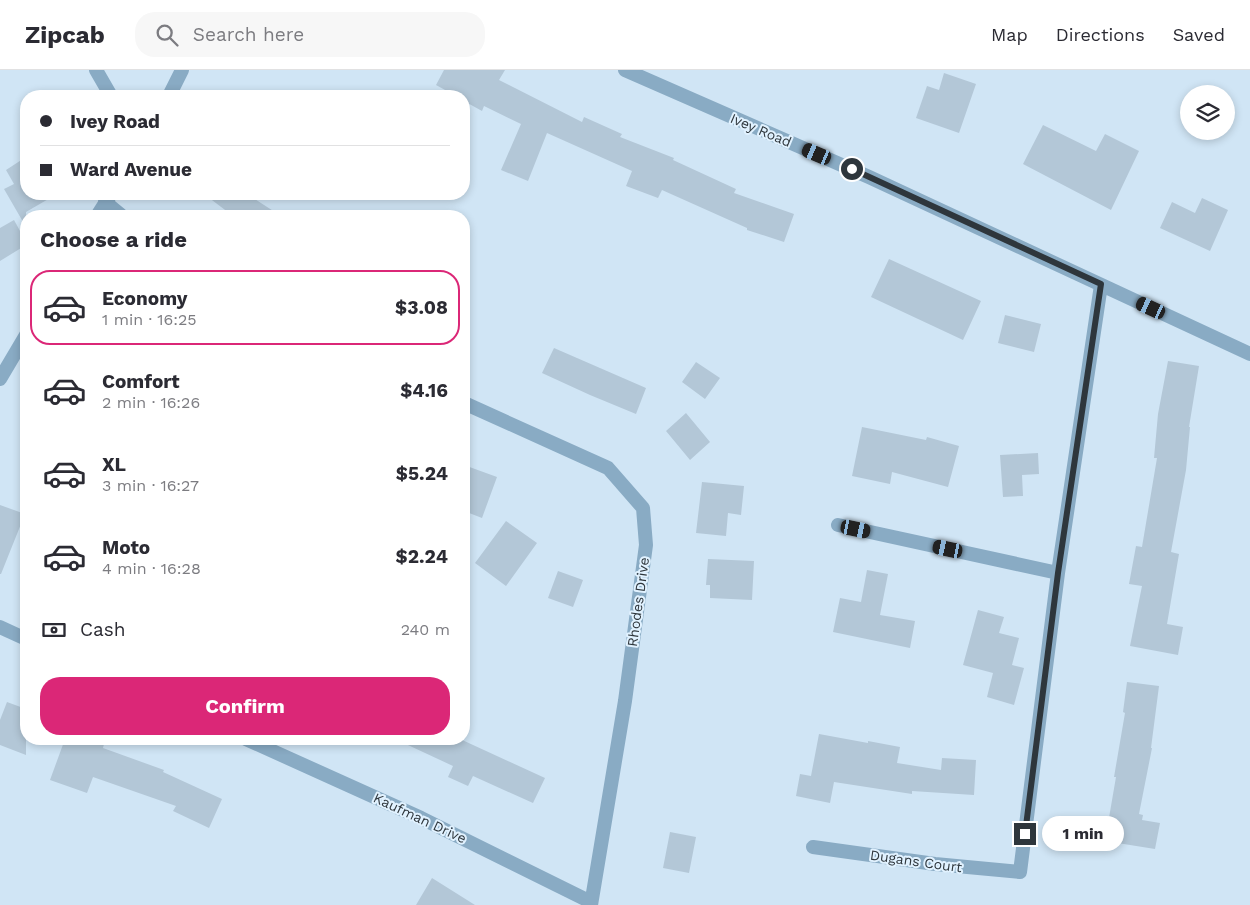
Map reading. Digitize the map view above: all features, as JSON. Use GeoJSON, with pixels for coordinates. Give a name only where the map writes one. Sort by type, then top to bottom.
{"type":"FeatureCollection","features":[{"type":"Feature","properties":{"kind":"street"},"geometry":{"type":"LineString","coordinates":[[96,70],[108,90]]}},
{"type":"Feature","properties":{"kind":"street"},"geometry":{"type":"LineString","coordinates":[[172,90],[182,70]]}},
{"type":"Feature","properties":{"kind":"street","name":"Ivey Road"},"geometry":{"type":"LineString","coordinates":[[625,70],[869,177],[1250,354]]}},
{"type":"Feature","properties":{"kind":"street"},"geometry":{"type":"LineString","coordinates":[[110,200],[117,210]]}},
{"type":"Feature","properties":{"kind":"street"},"geometry":{"type":"LineString","coordinates":[[838,525],[1058,573],[1101,284]]}},
{"type":"Feature","properties":{"kind":"street"},"geometry":{"type":"LineString","coordinates":[[0,379],[20,345]]}},
{"type":"Feature","properties":{"kind":"street","name":"Rhodes Drive"},"geometry":{"type":"LineString","coordinates":[[470,406],[608,468],[643,508],[646,545],[624,701],[591,904]]}},
{"type":"Feature","properties":{"kind":"street","name":"Dugans Court"},"geometry":{"type":"LineString","coordinates":[[813,847],[935,864],[1020,872],[1058,573]]}},
{"type":"Feature","properties":{"kind":"street"},"geometry":{"type":"LineString","coordinates":[[0,627],[20,636]]}},
{"type":"Feature","properties":{"kind":"street","name":"Kaufman Drive"},"geometry":{"type":"LineString","coordinates":[[259,745],[421,818],[591,904]]}},
{"type":"Feature","properties":{"kind":"building"},"geometry":{"type":"Polygon","coordinates":[[[444,70],[505,70],[499,80],[582,122],[584,117],[622,134],[620,137],[674,158],[673,160],[736,189],[734,193],[794,214],[784,242],[747,230],[747,228],[662,190],[658,198],[626,186],[632,171],[547,133],[528,181],[501,170],[521,124],[484,106],[482,111],[470,104],[470,90],[445,90],[436,85],[444,70]]]}},
{"type":"Feature","properties":{"kind":"building"},"geometry":{"type":"Polygon","coordinates":[[[944,73],[976,84],[959,133],[916,118],[927,86],[939,90],[944,73]]]}},
{"type":"Feature","properties":{"kind":"building"},"geometry":{"type":"Polygon","coordinates":[[[1043,125],[1096,151],[1105,134],[1139,151],[1111,210],[1023,164],[1043,125]]]}},
{"type":"Feature","properties":{"kind":"building"},"geometry":{"type":"Polygon","coordinates":[[[20,161],[20,200],[47,200],[29,210],[20,210],[20,217],[4,189],[14,184],[6,170],[20,161]]]}},
{"type":"Feature","properties":{"kind":"building"},"geometry":{"type":"Polygon","coordinates":[[[1202,198],[1228,210],[1210,251],[1160,228],[1172,202],[1195,213],[1202,198]]]}},
{"type":"Feature","properties":{"kind":"building"},"geometry":{"type":"Polygon","coordinates":[[[212,200],[256,200],[272,210],[225,210],[212,200]]]}},
{"type":"Feature","properties":{"kind":"building"},"geometry":{"type":"Polygon","coordinates":[[[14,220],[20,231],[20,249],[0,261],[0,228],[14,220]]]}},
{"type":"Feature","properties":{"kind":"building"},"geometry":{"type":"Polygon","coordinates":[[[889,259],[981,301],[963,340],[871,297],[889,259]]]}},
{"type":"Feature","properties":{"kind":"building"},"geometry":{"type":"Polygon","coordinates":[[[1005,315],[1041,324],[1034,352],[998,343],[1005,315]]]}},
{"type":"Feature","properties":{"kind":"building"},"geometry":{"type":"Polygon","coordinates":[[[554,348],[646,388],[636,414],[542,373],[554,348]]]}},
{"type":"Feature","properties":{"kind":"building"},"geometry":{"type":"Polygon","coordinates":[[[1168,361],[1199,366],[1189,427],[1186,470],[1171,552],[1179,554],[1167,624],[1183,627],[1178,655],[1130,646],[1142,586],[1129,584],[1136,546],[1142,547],[1157,458],[1154,458],[1158,414],[1168,361]]]}},
{"type":"Feature","properties":{"kind":"building"},"geometry":{"type":"Polygon","coordinates":[[[696,362],[720,378],[705,399],[682,382],[696,362]]]}},
{"type":"Feature","properties":{"kind":"building"},"geometry":{"type":"Polygon","coordinates":[[[686,413],[710,442],[690,460],[666,431],[686,413]]]}},
{"type":"Feature","properties":{"kind":"building"},"geometry":{"type":"Polygon","coordinates":[[[862,427],[926,440],[927,437],[959,446],[948,487],[892,472],[890,484],[852,476],[862,427]]]}},
{"type":"Feature","properties":{"kind":"building"},"geometry":{"type":"Polygon","coordinates":[[[1038,453],[1039,474],[1022,475],[1023,496],[1003,497],[1000,455],[1038,453]]]}},
{"type":"Feature","properties":{"kind":"building"},"geometry":{"type":"Polygon","coordinates":[[[470,467],[497,477],[482,518],[470,513],[470,467]]]}},
{"type":"Feature","properties":{"kind":"building"},"geometry":{"type":"Polygon","coordinates":[[[702,482],[744,486],[741,515],[728,513],[726,536],[696,533],[702,482]]]}},
{"type":"Feature","properties":{"kind":"building"},"geometry":{"type":"Polygon","coordinates":[[[0,505],[20,512],[20,526],[0,574],[0,505]]]}},
{"type":"Feature","properties":{"kind":"building"},"geometry":{"type":"Polygon","coordinates":[[[506,521],[537,543],[506,586],[475,563],[506,521]]]}},
{"type":"Feature","properties":{"kind":"building"},"geometry":{"type":"Polygon","coordinates":[[[708,559],[754,561],[752,600],[710,598],[710,585],[706,585],[708,559]]]}},
{"type":"Feature","properties":{"kind":"building"},"geometry":{"type":"Polygon","coordinates":[[[867,570],[888,574],[880,615],[915,621],[910,648],[833,632],[840,598],[861,602],[867,570]]]}},
{"type":"Feature","properties":{"kind":"building"},"geometry":{"type":"Polygon","coordinates":[[[558,571],[583,580],[573,607],[548,598],[558,571]]]}},
{"type":"Feature","properties":{"kind":"building"},"geometry":{"type":"Polygon","coordinates":[[[978,610],[1004,617],[999,633],[1019,638],[1012,665],[1024,668],[1014,705],[987,697],[993,673],[963,665],[978,610]]]}},
{"type":"Feature","properties":{"kind":"building"},"geometry":{"type":"Polygon","coordinates":[[[1127,682],[1159,686],[1152,748],[1139,814],[1143,815],[1142,820],[1160,823],[1155,849],[1105,841],[1125,713],[1123,712],[1127,682]]]}},
{"type":"Feature","properties":{"kind":"building"},"geometry":{"type":"Polygon","coordinates":[[[7,702],[20,707],[20,745],[26,745],[26,755],[0,745],[0,720],[7,702]]]}},
{"type":"Feature","properties":{"kind":"building"},"geometry":{"type":"Polygon","coordinates":[[[819,734],[900,747],[897,763],[941,770],[942,758],[976,760],[974,795],[912,791],[912,794],[834,782],[830,803],[796,796],[800,774],[811,776],[819,734]]]}},
{"type":"Feature","properties":{"kind":"building"},"geometry":{"type":"Polygon","coordinates":[[[470,744],[545,778],[533,803],[473,776],[468,786],[448,777],[453,766],[408,745],[470,744]]]}},
{"type":"Feature","properties":{"kind":"building"},"geometry":{"type":"Polygon","coordinates":[[[63,745],[104,745],[103,748],[164,770],[163,772],[222,799],[209,828],[173,811],[176,806],[93,777],[87,793],[50,780],[63,745]]]}},
{"type":"Feature","properties":{"kind":"building"},"geometry":{"type":"Polygon","coordinates":[[[670,832],[696,837],[689,873],[663,868],[670,832]]]}},
{"type":"Feature","properties":{"kind":"building"},"geometry":{"type":"Polygon","coordinates":[[[432,878],[475,905],[416,905],[432,878]]]}},
{"type":"Feature","properties":{"kind":"route"},"geometry":{"type":"LineString","coordinates":[[852,169],[1101,284],[1058,573],[1025,834]]}}]}
